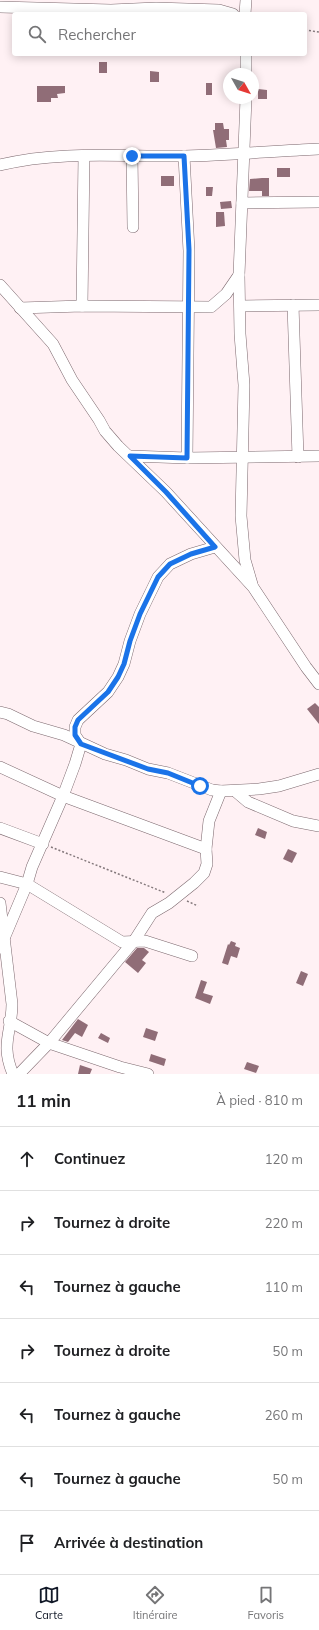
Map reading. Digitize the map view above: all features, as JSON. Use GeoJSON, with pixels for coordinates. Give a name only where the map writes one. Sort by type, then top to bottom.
{"type":"FeatureCollection","features":[{"type":"Feature","properties":{"kind":"street"},"geometry":{"type":"LineString","coordinates":[[245,12],[246,0]]}},
{"type":"Feature","properties":{"kind":"street"},"geometry":{"type":"LineString","coordinates":[[0,8],[110,10],[156,8],[219,10],[226,12]]}},
{"type":"Feature","properties":{"kind":"street"},"geometry":{"type":"LineString","coordinates":[[246,56],[246,68]]}},
{"type":"Feature","properties":{"kind":"street"},"geometry":{"type":"LineString","coordinates":[[246,104],[240,275],[240,334],[244,385],[242,516],[244,554],[253,586]]}},
{"type":"Feature","properties":{"kind":"street"},"geometry":{"type":"LineString","coordinates":[[0,165],[20,160],[84,156],[184,156],[319,149]]}},
{"type":"Feature","properties":{"kind":"street"},"geometry":{"type":"LineString","coordinates":[[82,306],[84,156]]}},
{"type":"Feature","properties":{"kind":"street"},"geometry":{"type":"LineString","coordinates":[[132,156],[132,227]]}},
{"type":"Feature","properties":{"kind":"street"},"geometry":{"type":"LineString","coordinates":[[184,156],[188,210],[187,458]]}},
{"type":"Feature","properties":{"kind":"street"},"geometry":{"type":"LineString","coordinates":[[242,203],[319,202]]}},
{"type":"Feature","properties":{"kind":"street"},"geometry":{"type":"LineString","coordinates":[[20,308],[82,306],[211,307],[226,294],[240,275]]}},
{"type":"Feature","properties":{"kind":"street"},"geometry":{"type":"LineString","coordinates":[[0,285],[53,344],[72,380],[105,431],[118,446],[166,492],[215,547],[253,586],[306,668],[319,684]]}},
{"type":"Feature","properties":{"kind":"street"},"geometry":{"type":"LineString","coordinates":[[293,305],[298,457]]}},
{"type":"Feature","properties":{"kind":"street"},"geometry":{"type":"LineString","coordinates":[[240,306],[319,305]]}},
{"type":"Feature","properties":{"kind":"street"},"geometry":{"type":"LineString","coordinates":[[130,456],[187,458],[319,456]]}},
{"type":"Feature","properties":{"kind":"street"},"geometry":{"type":"LineString","coordinates":[[81,744],[75,735],[75,727],[78,720],[108,692],[118,677],[124,664],[130,641],[140,614],[158,577],[170,564],[191,554],[215,547]]}},
{"type":"Feature","properties":{"kind":"street"},"geometry":{"type":"LineString","coordinates":[[0,712],[8,714],[33,726],[64,735],[81,744],[148,769],[168,773],[200,786],[221,791],[259,789],[279,786],[319,774]]}},
{"type":"Feature","properties":{"kind":"street"},"geometry":{"type":"LineString","coordinates":[[2,945],[27,884],[32,867],[63,796],[81,744]]}},
{"type":"Feature","properties":{"kind":"street"},"geometry":{"type":"LineString","coordinates":[[0,766],[63,796],[206,849]]}},
{"type":"Feature","properties":{"kind":"street"},"geometry":{"type":"LineString","coordinates":[[19,1074],[49,1043],[134,941],[152,913],[176,897],[204,873],[207,864],[206,849],[209,821],[221,791]]}},
{"type":"Feature","properties":{"kind":"street"},"geometry":{"type":"LineString","coordinates":[[235,791],[248,802],[293,821],[319,826]]}},
{"type":"Feature","properties":{"kind":"street"},"geometry":{"type":"LineString","coordinates":[[0,828],[43,844]]}},
{"type":"Feature","properties":{"kind":"street"},"geometry":{"type":"LineString","coordinates":[[0,877],[27,884],[122,942],[145,941],[192,956]]}},
{"type":"Feature","properties":{"kind":"street"},"geometry":{"type":"LineString","coordinates":[[0,903],[2,945],[12,1004],[12,1014],[4,1034],[3,1051],[8,1066],[13,1074]]}},
{"type":"Feature","properties":{"kind":"street"},"geometry":{"type":"LineString","coordinates":[[9,1020],[49,1043],[120,1067],[148,1074]]}},
{"type":"Feature","properties":{"kind":"path"},"geometry":{"type":"LineString","coordinates":[[307,30],[319,32]]}},
{"type":"Feature","properties":{"kind":"path"},"geometry":{"type":"LineString","coordinates":[[43,844],[198,906]]}},
{"type":"Feature","properties":{"kind":"building"},"geometry":{"type":"Polygon","coordinates":[[[99,62],[107,62],[107,73],[99,73],[99,62]]]}},
{"type":"Feature","properties":{"kind":"building"},"geometry":{"type":"Polygon","coordinates":[[[150,71],[159,72],[159,82],[150,82],[150,71]]]}},
{"type":"Feature","properties":{"kind":"building"},"geometry":{"type":"Polygon","coordinates":[[[206,83],[212,83],[212,95],[206,95],[206,83]]]}},
{"type":"Feature","properties":{"kind":"building"},"geometry":{"type":"Polygon","coordinates":[[[37,86],[65,86],[65,93],[57,94],[58,98],[51,98],[51,102],[37,102],[37,86]]]}},
{"type":"Feature","properties":{"kind":"building"},"geometry":{"type":"Polygon","coordinates":[[[259,89],[267,90],[267,99],[259,99],[259,89]]]}},
{"type":"Feature","properties":{"kind":"building"},"geometry":{"type":"Polygon","coordinates":[[[215,123],[223,123],[224,129],[229,129],[229,140],[226,140],[227,147],[216,148],[213,130],[215,130],[215,123]]]}},
{"type":"Feature","properties":{"kind":"building"},"geometry":{"type":"Polygon","coordinates":[[[277,168],[290,168],[290,177],[277,177],[277,168]]]}},
{"type":"Feature","properties":{"kind":"building"},"geometry":{"type":"Polygon","coordinates":[[[161,176],[174,176],[174,186],[161,186],[161,176]]]}},
{"type":"Feature","properties":{"kind":"building"},"geometry":{"type":"Polygon","coordinates":[[[269,178],[269,196],[262,196],[262,191],[249,191],[250,179],[269,178]]]}},
{"type":"Feature","properties":{"kind":"building"},"geometry":{"type":"Polygon","coordinates":[[[206,187],[213,187],[212,196],[206,196],[206,187]]]}},
{"type":"Feature","properties":{"kind":"building"},"geometry":{"type":"Polygon","coordinates":[[[231,201],[232,208],[221,209],[220,202],[231,201]]]}},
{"type":"Feature","properties":{"kind":"building"},"geometry":{"type":"Polygon","coordinates":[[[216,212],[224,212],[225,226],[216,227],[216,212]]]}},
{"type":"Feature","properties":{"kind":"building"},"geometry":{"type":"Polygon","coordinates":[[[315,703],[319,707],[319,724],[307,709],[315,703]]]}},
{"type":"Feature","properties":{"kind":"building"},"geometry":{"type":"Polygon","coordinates":[[[258,828],[267,832],[265,839],[255,835],[258,828]]]}},
{"type":"Feature","properties":{"kind":"building"},"geometry":{"type":"Polygon","coordinates":[[[288,849],[297,853],[292,863],[283,859],[288,849]]]}},
{"type":"Feature","properties":{"kind":"building"},"geometry":{"type":"Polygon","coordinates":[[[231,941],[236,943],[235,946],[240,948],[237,958],[231,956],[228,965],[222,963],[228,944],[229,945],[231,941]]]}},
{"type":"Feature","properties":{"kind":"building"},"geometry":{"type":"Polygon","coordinates":[[[137,948],[144,948],[149,952],[142,960],[146,963],[138,973],[125,962],[137,948]]]}},
{"type":"Feature","properties":{"kind":"building"},"geometry":{"type":"Polygon","coordinates":[[[301,971],[308,974],[303,986],[296,983],[301,971]]]}},
{"type":"Feature","properties":{"kind":"building"},"geometry":{"type":"Polygon","coordinates":[[[201,980],[207,982],[203,993],[213,996],[210,1004],[195,998],[201,980]]]}},
{"type":"Feature","properties":{"kind":"building"},"geometry":{"type":"Polygon","coordinates":[[[78,1019],[88,1025],[82,1037],[75,1033],[68,1042],[62,1040],[78,1019]]]}},
{"type":"Feature","properties":{"kind":"building"},"geometry":{"type":"Polygon","coordinates":[[[146,1028],[158,1032],[155,1041],[143,1037],[146,1028]]]}},
{"type":"Feature","properties":{"kind":"building"},"geometry":{"type":"Polygon","coordinates":[[[101,1033],[110,1038],[108,1043],[98,1038],[101,1033]]]}},
{"type":"Feature","properties":{"kind":"building"},"geometry":{"type":"Polygon","coordinates":[[[151,1054],[166,1059],[164,1066],[149,1061],[151,1054]]]}},
{"type":"Feature","properties":{"kind":"building"},"geometry":{"type":"Polygon","coordinates":[[[247,1062],[259,1066],[256,1073],[244,1069],[247,1062]]]}},
{"type":"Feature","properties":{"kind":"building"},"geometry":{"type":"Polygon","coordinates":[[[80,1065],[92,1069],[90,1074],[78,1074],[80,1065]]]}},
{"type":"Feature","properties":{"kind":"route"},"geometry":{"type":"LineString","coordinates":[[132,156],[184,156],[189,250],[187,458],[130,456],[166,492],[215,547],[191,554],[170,564],[158,577],[140,614],[130,641],[124,664],[118,677],[108,692],[78,720],[75,727],[75,735],[81,744],[105,754],[126,760],[148,769],[168,773],[200,786]]}}]}
